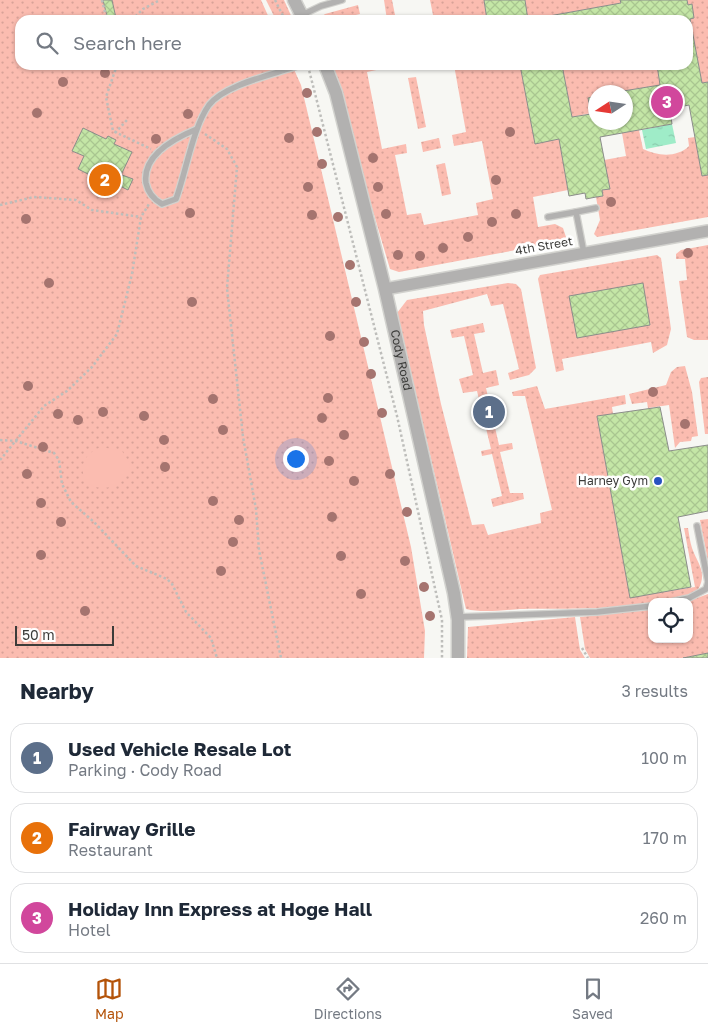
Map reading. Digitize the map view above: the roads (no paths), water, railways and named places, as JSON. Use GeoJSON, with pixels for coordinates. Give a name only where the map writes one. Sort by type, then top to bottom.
{"type":"FeatureCollection","features":[{"type":"Feature","properties":{"kind":"street"},"geometry":{"type":"LineString","coordinates":[[294,0],[301,15]]}},
{"type":"Feature","properties":{"kind":"street","name":"Cody Road"},"geometry":{"type":"LineString","coordinates":[[327,70],[336,93],[385,289],[458,617],[458,658]]}},
{"type":"Feature","properties":{"kind":"street","name":"4th Street"},"geometry":{"type":"LineString","coordinates":[[385,289],[708,231]]}},
{"type":"Feature","properties":{"kind":"lane"},"geometry":{"type":"LineString","coordinates":[[305,15],[321,6],[342,0]]}},
{"type":"Feature","properties":{"kind":"lane"},"geometry":{"type":"LineString","coordinates":[[197,129],[181,136],[148,163],[145,176],[147,188],[153,199],[162,204],[176,199],[197,129],[210,105],[221,95],[242,85],[286,70]]}},
{"type":"Feature","properties":{"kind":"lane"},"geometry":{"type":"LineString","coordinates":[[548,217],[596,208]]}},
{"type":"Feature","properties":{"kind":"lane"},"geometry":{"type":"LineString","coordinates":[[576,212],[584,253]]}},
{"type":"Feature","properties":{"kind":"lane"},"geometry":{"type":"LineString","coordinates":[[689,598],[706,589],[708,582],[697,526]]}},
{"type":"Feature","properties":{"kind":"lane"},"geometry":{"type":"LineString","coordinates":[[458,617],[597,612],[648,606]]}},
{"type":"Feature","properties":{"kind":"water"},"geometry":{"type":"Polygon","coordinates":[[[672,124],[676,143],[646,149],[642,130],[672,124]]]}},
{"type":"Feature","properties":{"kind":"place","name":"Holiday Inn Express at Hoge Hall"},"geometry":{"type":"Point","coordinates":[667,102]}},
{"type":"Feature","properties":{"kind":"place","name":"Fairway Grille"},"geometry":{"type":"Point","coordinates":[105,180]}},
{"type":"Feature","properties":{"kind":"place","name":"Used Vehicle Resale Lot"},"geometry":{"type":"Point","coordinates":[489,412]}},
{"type":"Feature","properties":{"kind":"place","name":"Harney Gym"},"geometry":{"type":"Point","coordinates":[658,481]}}]}
